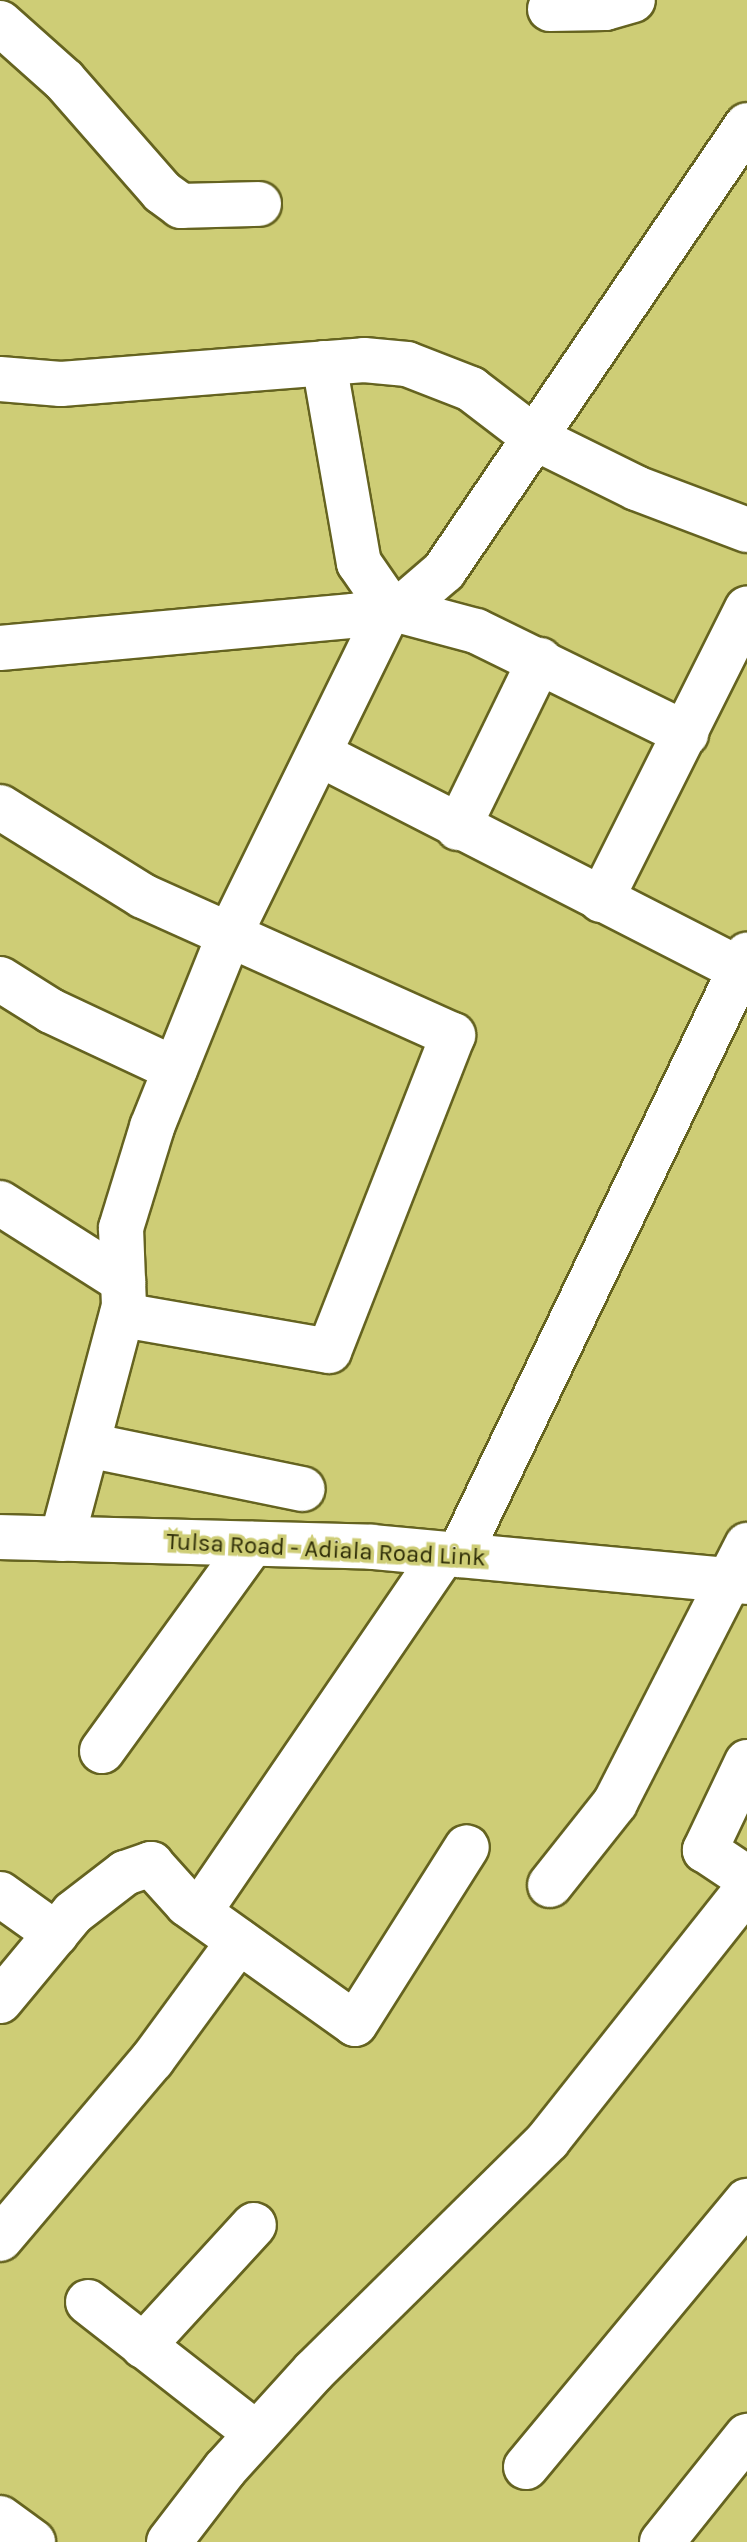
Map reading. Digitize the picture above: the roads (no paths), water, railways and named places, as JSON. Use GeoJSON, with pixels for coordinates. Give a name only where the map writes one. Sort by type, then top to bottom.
{"type":"FeatureCollection","features":[{"type":"Feature","properties":{"kind":"street"},"geometry":{"type":"LineString","coordinates":[[550,9],[605,8],[633,0]]}},
{"type":"Feature","properties":{"kind":"street"},"geometry":{"type":"LineString","coordinates":[[0,23],[64,80],[162,192],[181,206],[259,204]]}},
{"type":"Feature","properties":{"kind":"street"},"geometry":{"type":"LineString","coordinates":[[0,648],[353,616],[408,602],[444,571],[747,125]]}},
{"type":"Feature","properties":{"kind":"street"},"geometry":{"type":"LineString","coordinates":[[324,363],[359,563],[390,608],[476,631],[686,734]]}},
{"type":"Feature","properties":{"kind":"street"},"geometry":{"type":"LineString","coordinates":[[0,379],[61,384],[324,363],[407,364],[471,389],[535,438],[636,488],[747,530]]}},
{"type":"Feature","properties":{"kind":"street"},"geometry":{"type":"LineString","coordinates":[[62,1539],[88,1445],[122,1298],[121,1228],[175,1069],[228,938],[321,755],[390,608]]}},
{"type":"Feature","properties":{"kind":"street"},"geometry":{"type":"LineString","coordinates":[[601,900],[747,609]]}},
{"type":"Feature","properties":{"kind":"street"},"geometry":{"type":"LineString","coordinates":[[458,828],[540,660]]}},
{"type":"Feature","properties":{"kind":"street"},"geometry":{"type":"LineString","coordinates":[[199,1912],[451,1554],[744,962],[601,900],[321,755]]}},
{"type":"Feature","properties":{"kind":"street"},"geometry":{"type":"LineString","coordinates":[[0,807],[143,896],[228,938],[453,1035],[329,1351],[122,1298],[0,1203]]}},
{"type":"Feature","properties":{"kind":"street"},"geometry":{"type":"LineString","coordinates":[[0,979],[51,1011],[175,1069]]}},
{"type":"Feature","properties":{"kind":"street"},"geometry":{"type":"LineString","coordinates":[[88,1445],[303,1489]]}},
{"type":"Feature","properties":{"kind":"street","name":"Tulsa Road - Adiala Road Link"},"geometry":{"type":"LineString","coordinates":[[0,1537],[252,1544],[741,1569]]}},
{"type":"Feature","properties":{"kind":"street"},"geometry":{"type":"LineString","coordinates":[[102,1751],[252,1544]]}},
{"type":"Feature","properties":{"kind":"street"},"geometry":{"type":"LineString","coordinates":[[550,1885],[615,1803],[741,1569]]}},
{"type":"Feature","properties":{"kind":"street"},"geometry":{"type":"LineString","coordinates":[[747,1762],[705,1850],[747,1878]]}},
{"type":"Feature","properties":{"kind":"street"},"geometry":{"type":"LineString","coordinates":[[0,2001],[56,1934],[125,1873],[151,1864],[199,1912],[355,2024],[467,1847]]}},
{"type":"Feature","properties":{"kind":"street"},"geometry":{"type":"LineString","coordinates":[[169,2542],[257,2434],[548,2140],[747,1889]]}},
{"type":"Feature","properties":{"kind":"street"},"geometry":{"type":"LineString","coordinates":[[0,1894],[56,1934]]}},
{"type":"Feature","properties":{"kind":"street"},"geometry":{"type":"LineString","coordinates":[[0,2239],[152,2060],[239,1941]]}},
{"type":"Feature","properties":{"kind":"street"},"geometry":{"type":"LineString","coordinates":[[526,2467],[747,2201]]}},
{"type":"Feature","properties":{"kind":"street"},"geometry":{"type":"LineString","coordinates":[[143,2346],[254,2225]]}},
{"type":"Feature","properties":{"kind":"street"},"geometry":{"type":"LineString","coordinates":[[88,2302],[257,2434]]}},
{"type":"Feature","properties":{"kind":"street"},"geometry":{"type":"LineString","coordinates":[[662,2542],[747,2436]]}},
{"type":"Feature","properties":{"kind":"street"},"geometry":{"type":"LineString","coordinates":[[0,2518],[33,2542]]}}]}
